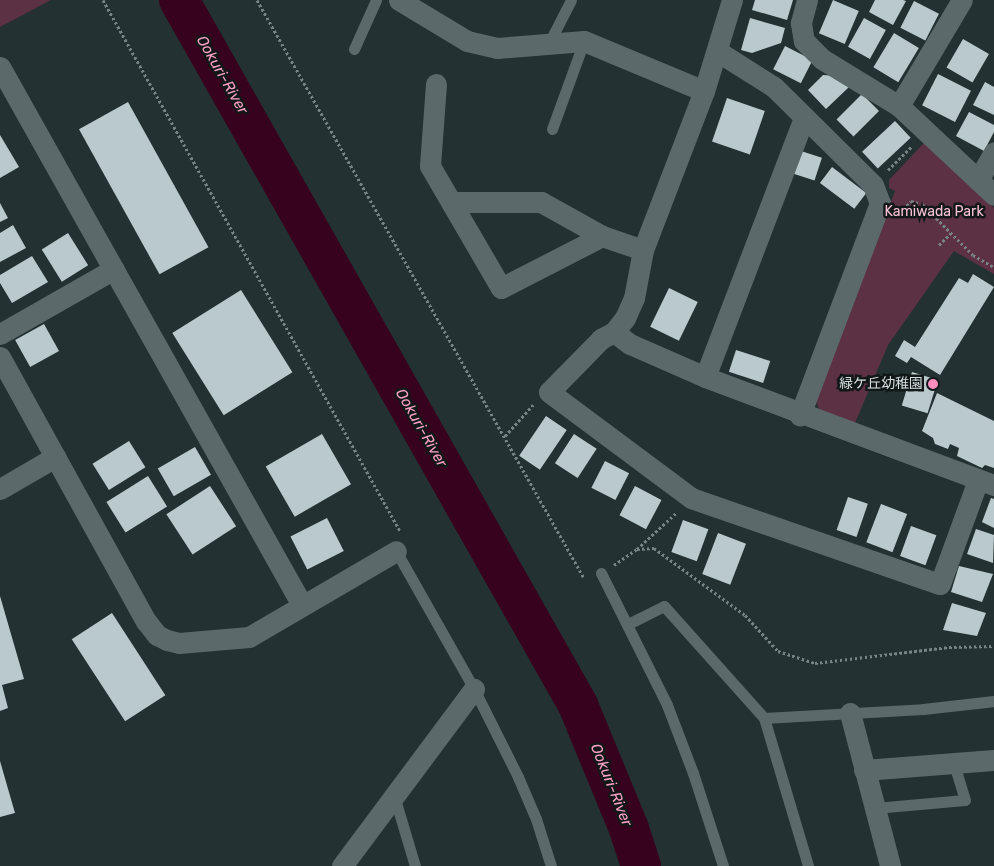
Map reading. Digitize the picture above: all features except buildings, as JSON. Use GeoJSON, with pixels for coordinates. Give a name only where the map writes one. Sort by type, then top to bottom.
{"type":"FeatureCollection","features":[{"type":"Feature","properties":{"kind":"street"},"geometry":{"type":"LineString","coordinates":[[399,0],[467,41],[497,48],[584,40],[704,92]]}},
{"type":"Feature","properties":{"kind":"street"},"geometry":{"type":"LineString","coordinates":[[614,332],[630,344],[705,377],[800,415],[986,483],[940,584],[691,498],[549,392],[601,339],[614,332],[634,298],[643,250],[704,92],[732,0]]}},
{"type":"Feature","properties":{"kind":"street"},"geometry":{"type":"LineString","coordinates":[[807,0],[801,23],[804,41],[822,59],[899,106],[994,195]]}},
{"type":"Feature","properties":{"kind":"street"},"geometry":{"type":"LineString","coordinates":[[899,106],[962,0]]}},
{"type":"Feature","properties":{"kind":"street"},"geometry":{"type":"LineString","coordinates":[[717,51],[774,87],[873,184],[880,203],[800,415]]}},
{"type":"Feature","properties":{"kind":"street"},"geometry":{"type":"LineString","coordinates":[[0,67],[302,605]]}},
{"type":"Feature","properties":{"kind":"street"},"geometry":{"type":"LineString","coordinates":[[436,84],[430,166],[501,288],[602,236]]}},
{"type":"Feature","properties":{"kind":"street"},"geometry":{"type":"LineString","coordinates":[[705,377],[804,118]]}},
{"type":"Feature","properties":{"kind":"street"},"geometry":{"type":"LineString","coordinates":[[978,180],[994,152]]}},
{"type":"Feature","properties":{"kind":"street"},"geometry":{"type":"LineString","coordinates":[[451,202],[541,202],[602,236],[643,250]]}},
{"type":"Feature","properties":{"kind":"street"},"geometry":{"type":"LineString","coordinates":[[0,334],[114,269]]}},
{"type":"Feature","properties":{"kind":"street"},"geometry":{"type":"LineString","coordinates":[[0,357],[157,635],[179,643],[249,637],[302,605],[398,542]]}},
{"type":"Feature","properties":{"kind":"street"},"geometry":{"type":"LineString","coordinates":[[0,489],[55,457]]}},
{"type":"Feature","properties":{"kind":"street"},"geometry":{"type":"LineString","coordinates":[[342,866],[395,799],[474,689]]}},
{"type":"Feature","properties":{"kind":"street"},"geometry":{"type":"LineString","coordinates":[[850,713],[890,866]]}},
{"type":"Feature","properties":{"kind":"street"},"geometry":{"type":"LineString","coordinates":[[864,770],[994,760]]}},
{"type":"Feature","properties":{"kind":"lane"},"geometry":{"type":"LineString","coordinates":[[354,49],[376,0]]}},
{"type":"Feature","properties":{"kind":"lane"},"geometry":{"type":"LineString","coordinates":[[549,42],[571,0]]}},
{"type":"Feature","properties":{"kind":"lane"},"geometry":{"type":"LineString","coordinates":[[552,129],[584,40]]}},
{"type":"Feature","properties":{"kind":"lane"},"geometry":{"type":"LineString","coordinates":[[398,542],[474,689],[532,811],[551,866]]}},
{"type":"Feature","properties":{"kind":"lane"},"geometry":{"type":"LineString","coordinates":[[601,573],[667,705],[690,764],[723,866]]}},
{"type":"Feature","properties":{"kind":"lane"},"geometry":{"type":"LineString","coordinates":[[628,624],[664,606],[764,718],[808,866]]}},
{"type":"Feature","properties":{"kind":"lane"},"geometry":{"type":"LineString","coordinates":[[764,718],[994,701]]}},
{"type":"Feature","properties":{"kind":"lane"},"geometry":{"type":"LineString","coordinates":[[875,808],[965,800],[954,764]]}},
{"type":"Feature","properties":{"kind":"lane"},"geometry":{"type":"LineString","coordinates":[[395,799],[415,866]]}},
{"type":"Feature","properties":{"kind":"path"},"geometry":{"type":"LineString","coordinates":[[103,0],[398,542]]}},
{"type":"Feature","properties":{"kind":"path"},"geometry":{"type":"LineString","coordinates":[[257,0],[587,584]]}},
{"type":"Feature","properties":{"kind":"path"},"geometry":{"type":"LineString","coordinates":[[873,184],[926,132]]}},
{"type":"Feature","properties":{"kind":"path"},"geometry":{"type":"LineString","coordinates":[[896,221],[911,201],[922,204],[973,255],[994,267]]}},
{"type":"Feature","properties":{"kind":"path"},"geometry":{"type":"LineString","coordinates":[[939,246],[950,233]]}},
{"type":"Feature","properties":{"kind":"path"},"geometry":{"type":"LineString","coordinates":[[505,436],[530,407]]}},
{"type":"Feature","properties":{"kind":"path"},"geometry":{"type":"LineString","coordinates":[[601,573],[637,550],[691,498]]}},
{"type":"Feature","properties":{"kind":"path"},"geometry":{"type":"LineString","coordinates":[[637,550],[654,548],[745,615],[778,651],[815,663],[949,647],[994,646]]}},
{"type":"Feature","properties":{"kind":"green space"},"geometry":{"type":"Polygon","coordinates":[[[0,0],[51,0],[0,27],[0,0]]]}},
{"type":"Feature","properties":{"kind":"green space","name":"Kamiwada Park"},"geometry":{"type":"Polygon","coordinates":[[[924,143],[932,145],[994,208],[994,274],[954,251],[888,345],[855,423],[820,411],[816,401],[895,191],[889,188],[889,180],[924,143]]]}},
{"type":"Feature","properties":{"kind":"waterway","name":"Ookuri-River"},"geometry":{"type":"LineString","coordinates":[[179,0],[578,705],[629,829],[641,866]]}},
{"type":"Feature","properties":{"kind":"place","name":"緑ケ丘幼稚園"},"geometry":{"type":"Point","coordinates":[933,384]}}]}
